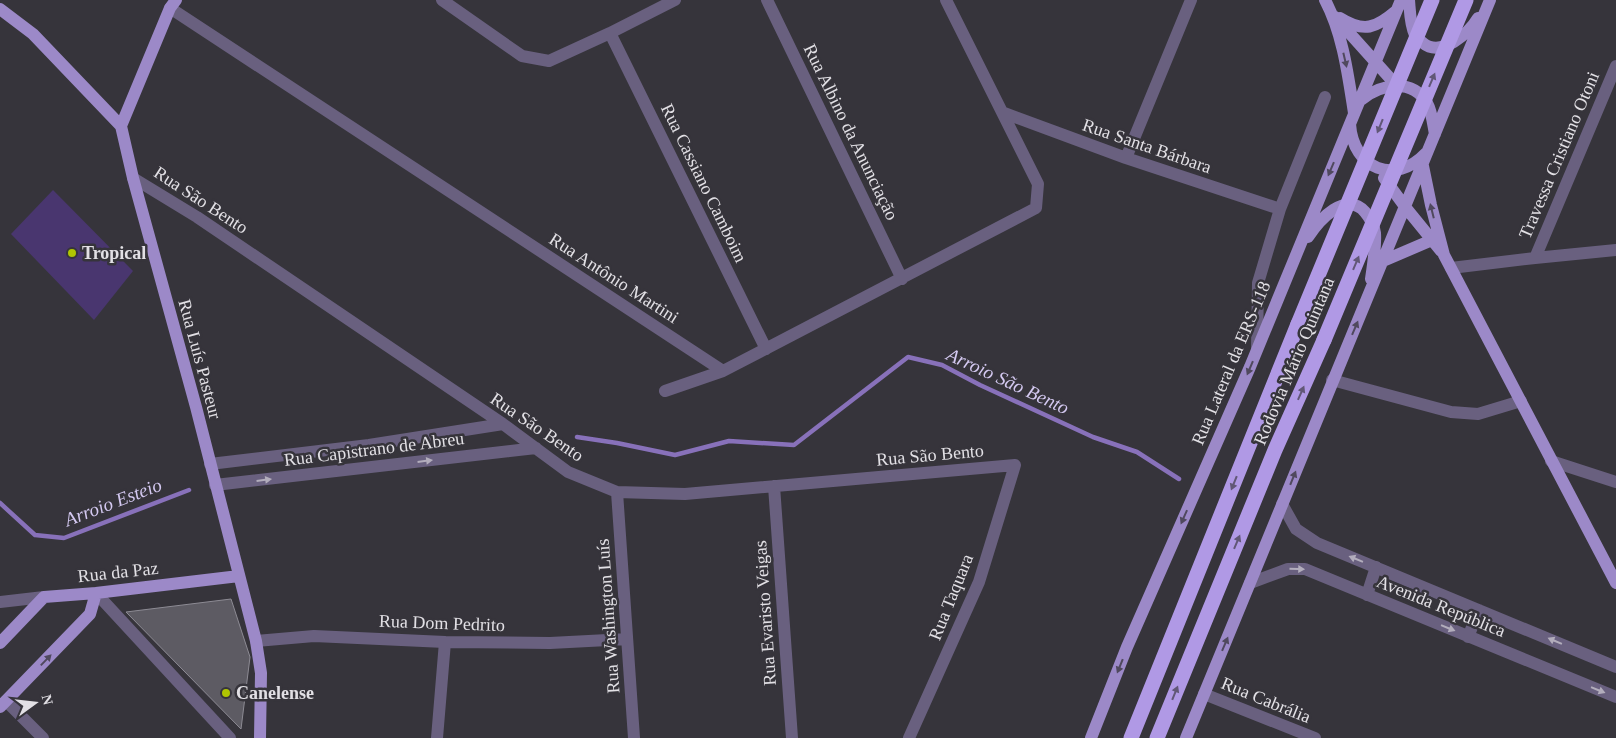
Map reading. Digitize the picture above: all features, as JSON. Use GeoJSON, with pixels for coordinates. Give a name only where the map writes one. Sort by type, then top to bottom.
{"type":"FeatureCollection","features":[{"type":"Feature","properties":{"kind":"highway","name":"Rodovia Mário Quintana"},"geometry":{"type":"LineString","coordinates":[[1131,738],[1298,324],[1432,0]]}},
{"type":"Feature","properties":{"kind":"highway","name":"Rodovia Mário Quintana"},"geometry":{"type":"LineString","coordinates":[[1157,738],[1275,450],[1324,340],[1466,0]]}},
{"type":"Feature","properties":{"kind":"main road"},"geometry":{"type":"LineString","coordinates":[[1325,0],[1332,13],[1344,53],[1352,118],[1351,138],[1356,150],[1365,161],[1376,168],[1390,171],[1405,169],[1418,162],[1428,152]]}},
{"type":"Feature","properties":{"kind":"main road"},"geometry":{"type":"LineString","coordinates":[[1408,0],[1415,36],[1427,46],[1440,48],[1455,41],[1472,27],[1490,0]]}},
{"type":"Feature","properties":{"kind":"main road"},"geometry":{"type":"LineString","coordinates":[[1186,738],[1332,380],[1406,208],[1490,0]]}},
{"type":"Feature","properties":{"kind":"main road"},"geometry":{"type":"LineString","coordinates":[[0,9],[33,34],[58,58],[121,126],[173,4]]}},
{"type":"Feature","properties":{"kind":"main road"},"geometry":{"type":"LineString","coordinates":[[1332,13],[1351,24],[1368,28],[1381,24],[1399,5]]}},
{"type":"Feature","properties":{"kind":"main road","name":"Rua Lateral da ERS-118"},"geometry":{"type":"LineString","coordinates":[[1091,738],[1127,647],[1257,351],[1399,5]]}},
{"type":"Feature","properties":{"kind":"main road"},"geometry":{"type":"LineString","coordinates":[[1332,13],[1397,86]]}},
{"type":"Feature","properties":{"kind":"main road"},"geometry":{"type":"LineString","coordinates":[[1361,100],[1371,91],[1384,86],[1397,86],[1410,90],[1420,95],[1426,102],[1431,111],[1435,134]]}},
{"type":"Feature","properties":{"kind":"main road","name":"Rua Luís Pasteur"},"geometry":{"type":"LineString","coordinates":[[121,126],[133,178],[256,641],[261,673],[260,738]]}},
{"type":"Feature","properties":{"kind":"main road"},"geometry":{"type":"LineString","coordinates":[[1422,166],[1430,205],[1444,255]]}},
{"type":"Feature","properties":{"kind":"main road"},"geometry":{"type":"LineString","coordinates":[[1376,168],[1444,255],[1616,583]]}},
{"type":"Feature","properties":{"kind":"main road"},"geometry":{"type":"LineString","coordinates":[[1295,256],[1310,233],[1328,213],[1339,206],[1352,204],[1362,209],[1370,218],[1375,232],[1370,291]]}},
{"type":"Feature","properties":{"kind":"main road"},"geometry":{"type":"LineString","coordinates":[[1383,261],[1432,240]]}},
{"type":"Feature","properties":{"kind":"main road","name":"Rua da Paz"},"geometry":{"type":"LineString","coordinates":[[44,597],[96,593],[239,576]]}},
{"type":"Feature","properties":{"kind":"main road"},"geometry":{"type":"LineString","coordinates":[[3,704],[90,614],[96,593]]}},
{"type":"Feature","properties":{"kind":"main road"},"geometry":{"type":"LineString","coordinates":[[0,643],[44,597]]}},
{"type":"Feature","properties":{"kind":"street"},"geometry":{"type":"LineString","coordinates":[[442,0],[522,56],[549,61],[675,0]]}},
{"type":"Feature","properties":{"kind":"street","name":"Rua Albino da Anunciação"},"geometry":{"type":"LineString","coordinates":[[767,0],[902,279]]}},
{"type":"Feature","properties":{"kind":"street"},"geometry":{"type":"LineString","coordinates":[[665,391],[723,371],[1036,208],[1038,184],[946,0]]}},
{"type":"Feature","properties":{"kind":"street"},"geometry":{"type":"LineString","coordinates":[[1126,158],[1191,0]]}},
{"type":"Feature","properties":{"kind":"street","name":"Rua Antônio Martini"},"geometry":{"type":"LineString","coordinates":[[173,4],[723,371]]}},
{"type":"Feature","properties":{"kind":"street","name":"Rua Cassiano Camboim"},"geometry":{"type":"LineString","coordinates":[[610,33],[766,349]]}},
{"type":"Feature","properties":{"kind":"street","name":"Travessa Cristiano Otoni"},"geometry":{"type":"LineString","coordinates":[[1535,258],[1610,94],[1616,66]]}},
{"type":"Feature","properties":{"kind":"street"},"geometry":{"type":"LineString","coordinates":[[1257,351],[1258,283],[1280,209],[1325,97]]}},
{"type":"Feature","properties":{"kind":"street","name":"Rua Santa Bárbara"},"geometry":{"type":"LineString","coordinates":[[1004,114],[1126,158],[1280,209]]}},
{"type":"Feature","properties":{"kind":"street","name":"Rua São Bento"},"geometry":{"type":"LineString","coordinates":[[133,178],[197,217],[503,424],[568,472],[617,492],[685,494],[1015,465]]}},
{"type":"Feature","properties":{"kind":"street"},"geometry":{"type":"LineString","coordinates":[[1451,268],[1616,250]]}},
{"type":"Feature","properties":{"kind":"street"},"geometry":{"type":"LineString","coordinates":[[1332,380],[1451,412],[1478,414],[1521,401]]}},
{"type":"Feature","properties":{"kind":"street","name":"Rua Capistrano de Abreu"},"geometry":{"type":"LineString","coordinates":[[210,464],[369,445],[503,424]]}},
{"type":"Feature","properties":{"kind":"street"},"geometry":{"type":"LineString","coordinates":[[369,445],[372,467]]}},
{"type":"Feature","properties":{"kind":"street","name":"Rua Capistrano de Abreu"},"geometry":{"type":"LineString","coordinates":[[215,485],[536,448]]}},
{"type":"Feature","properties":{"kind":"street"},"geometry":{"type":"LineString","coordinates":[[1551,461],[1616,482]]}},
{"type":"Feature","properties":{"kind":"street","name":"Rua Taquara"},"geometry":{"type":"LineString","coordinates":[[909,738],[979,582],[1015,465]]}},
{"type":"Feature","properties":{"kind":"street","name":"Rua Evaristo Veigas"},"geometry":{"type":"LineString","coordinates":[[774,486],[792,738]]}},
{"type":"Feature","properties":{"kind":"street","name":"Rua Washington Luís"},"geometry":{"type":"LineString","coordinates":[[617,492],[634,738]]}},
{"type":"Feature","properties":{"kind":"street","name":"Avenida República"},"geometry":{"type":"LineString","coordinates":[[1282,504],[1296,529],[1316,543],[1616,667]]}},
{"type":"Feature","properties":{"kind":"street"},"geometry":{"type":"LineString","coordinates":[[1368,595],[1376,567]]}},
{"type":"Feature","properties":{"kind":"street","name":"Avenida República"},"geometry":{"type":"LineString","coordinates":[[1250,583],[1288,569],[1305,570],[1616,698]]}},
{"type":"Feature","properties":{"kind":"street"},"geometry":{"type":"LineString","coordinates":[[96,593],[230,738]]}},
{"type":"Feature","properties":{"kind":"street","name":"Rua da Paz"},"geometry":{"type":"LineString","coordinates":[[0,602],[44,597]]}},
{"type":"Feature","properties":{"kind":"street"},"geometry":{"type":"LineString","coordinates":[[1468,636],[1479,610]]}},
{"type":"Feature","properties":{"kind":"street","name":"Rua Dom Pedrito"},"geometry":{"type":"LineString","coordinates":[[256,641],[314,636],[445,642],[550,643],[627,639]]}},
{"type":"Feature","properties":{"kind":"street"},"geometry":{"type":"LineString","coordinates":[[437,738],[445,642]]}},
{"type":"Feature","properties":{"kind":"street","name":"Rua Cabrália"},"geometry":{"type":"LineString","coordinates":[[1204,694],[1315,738]]}},
{"type":"Feature","properties":{"kind":"street"},"geometry":{"type":"LineString","coordinates":[[3,704],[43,738]]}},
{"type":"Feature","properties":{"kind":"shaded area","name":"Tropical"},"geometry":{"type":"Polygon","coordinates":[[[53,190],[133,271],[94,320],[11,234],[53,190]]]}},
{"type":"Feature","properties":{"kind":"building","name":"Canelense"},"geometry":{"type":"Polygon","coordinates":[[[231,599],[250,657],[241,729],[126,612],[231,599]]]}},
{"type":"Feature","properties":{"kind":"waterway","name":"Arroio São Bento"},"geometry":{"type":"LineString","coordinates":[[577,437],[675,455],[729,441],[794,445],[908,357],[942,365],[980,385],[1093,437],[1137,452],[1179,479]]}},
{"type":"Feature","properties":{"kind":"waterway","name":"Arroio Esteio"},"geometry":{"type":"LineString","coordinates":[[0,503],[35,535],[64,538],[189,490]]}},
{"type":"Feature","properties":{"kind":"place","name":"Tropical"},"geometry":{"type":"Point","coordinates":[72,253]}},
{"type":"Feature","properties":{"kind":"place","name":"Canelense"},"geometry":{"type":"Point","coordinates":[226,693]}}]}
